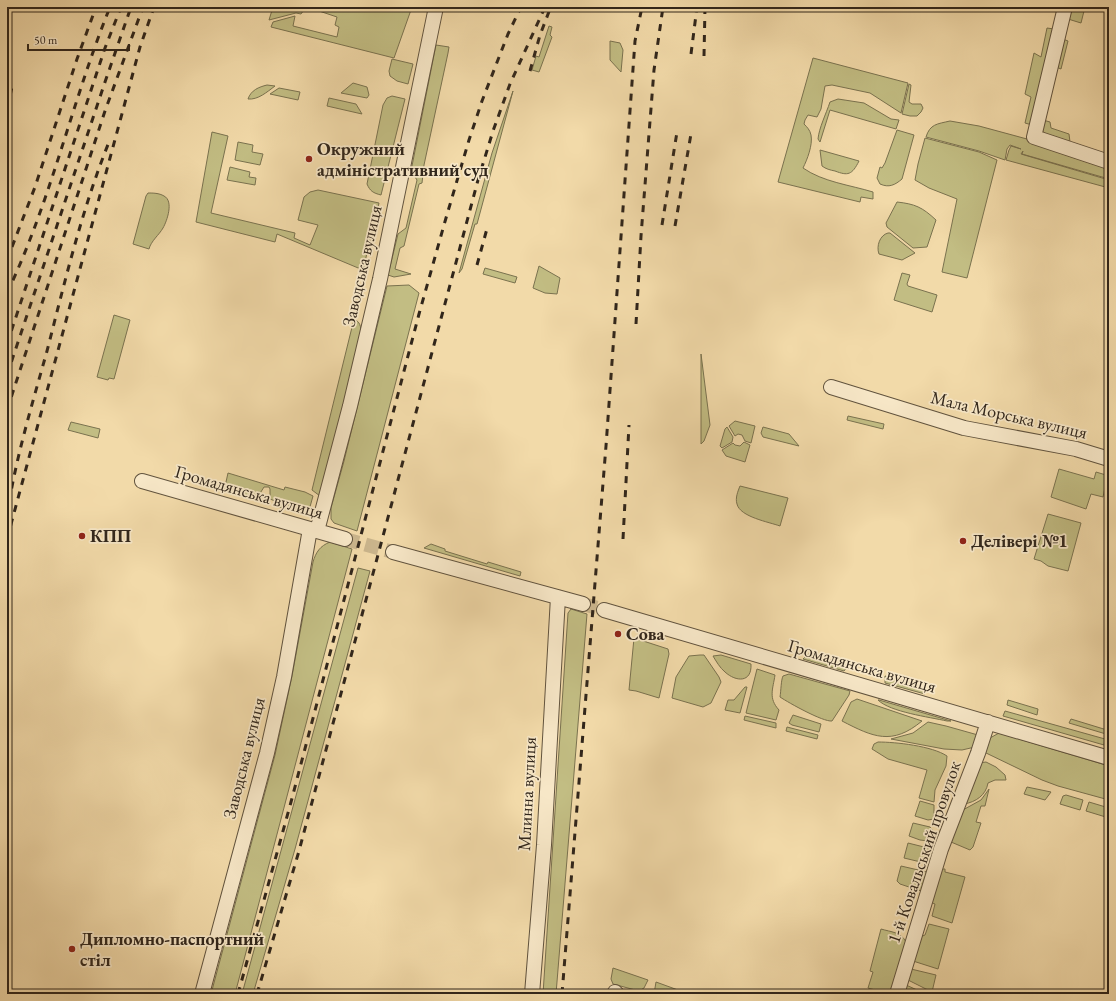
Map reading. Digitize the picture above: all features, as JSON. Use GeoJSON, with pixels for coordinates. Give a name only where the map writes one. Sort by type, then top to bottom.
{"type":"FeatureCollection","features":[{"type":"Feature","properties":{"kind":"street","name":"Заводська вулиця"},"geometry":{"type":"LineString","coordinates":[[202,994],[267,753],[284,677],[313,530],[350,406],[380,279],[436,7]]}},
{"type":"Feature","properties":{"kind":"street"},"geometry":{"type":"LineString","coordinates":[[1065,7],[1034,137],[1109,162]]}},
{"type":"Feature","properties":{"kind":"street","name":"Мала Морська вулиця"},"geometry":{"type":"LineString","coordinates":[[831,387],[964,428],[1076,449],[1109,459]]}},
{"type":"Feature","properties":{"kind":"street","name":"Громадянська вулиця"},"geometry":{"type":"LineString","coordinates":[[142,481],[345,539]]}},
{"type":"Feature","properties":{"kind":"street"},"geometry":{"type":"LineString","coordinates":[[393,552],[583,604]]}},
{"type":"Feature","properties":{"kind":"street","name":"Млинна вулиця"},"geometry":{"type":"LineString","coordinates":[[532,994],[544,845],[558,597]]}},
{"type":"Feature","properties":{"kind":"street","name":"Громадянська вулиця"},"geometry":{"type":"LineString","coordinates":[[604,610],[1109,758]]}},
{"type":"Feature","properties":{"kind":"street","name":"1-й Ковальський провулок"},"geometry":{"type":"LineString","coordinates":[[897,994],[941,850],[978,753],[988,722]]}},
{"type":"Feature","properties":{"kind":"shaded area"},"geometry":{"type":"Polygon","coordinates":[[[273,7],[306,7],[301,14],[296,13],[269,20],[273,7]]]}},
{"type":"Feature","properties":{"kind":"shaded area"},"geometry":{"type":"Polygon","coordinates":[[[314,7],[412,7],[394,58],[271,27],[273,22],[295,16],[293,26],[337,37],[339,27],[335,25],[337,17],[313,9],[314,7]]]}},
{"type":"Feature","properties":{"kind":"shaded area"},"geometry":{"type":"Polygon","coordinates":[[[1071,7],[1085,7],[1081,23],[1068,19],[1071,7]]]}},
{"type":"Feature","properties":{"kind":"shaded area"},"geometry":{"type":"Polygon","coordinates":[[[549,26],[552,27],[550,35],[552,37],[539,72],[532,70],[536,56],[539,57],[549,26]]]}},
{"type":"Feature","properties":{"kind":"shaded area"},"geometry":{"type":"Polygon","coordinates":[[[1047,28],[1054,29],[1032,125],[1025,123],[1031,97],[1025,94],[1034,53],[1041,57],[1047,28]]]}},
{"type":"Feature","properties":{"kind":"shaded area"},"geometry":{"type":"Polygon","coordinates":[[[1063,39],[1068,41],[1061,69],[1056,67],[1063,39]]]}},
{"type":"Feature","properties":{"kind":"shaded area"},"geometry":{"type":"Polygon","coordinates":[[[610,41],[620,43],[623,50],[621,72],[610,60],[610,41]]]}},
{"type":"Feature","properties":{"kind":"shaded area"},"geometry":{"type":"Polygon","coordinates":[[[436,45],[449,47],[448,53],[424,165],[422,183],[419,184],[404,246],[400,248],[395,269],[411,274],[394,277],[388,275],[398,234],[406,228],[417,180],[411,171],[436,45]]]}},
{"type":"Feature","properties":{"kind":"shaded area"},"geometry":{"type":"Polygon","coordinates":[[[813,58],[908,83],[901,113],[870,93],[832,85],[825,86],[821,109],[817,117],[808,115],[805,120],[804,124],[811,135],[811,143],[803,168],[819,177],[873,192],[873,199],[861,197],[860,202],[778,182],[813,58]]]}},
{"type":"Feature","properties":{"kind":"shaded area"},"geometry":{"type":"Polygon","coordinates":[[[392,59],[413,64],[408,84],[397,81],[390,76],[389,71],[392,59]]]}},
{"type":"Feature","properties":{"kind":"shaded area"},"geometry":{"type":"Polygon","coordinates":[[[353,83],[367,87],[369,95],[367,98],[341,93],[353,83]]]}},
{"type":"Feature","properties":{"kind":"shaded area"},"geometry":{"type":"Polygon","coordinates":[[[909,84],[911,85],[909,102],[912,104],[921,104],[923,108],[917,116],[902,114],[909,84]]]}},
{"type":"Feature","properties":{"kind":"shaded area"},"geometry":{"type":"Polygon","coordinates":[[[267,85],[275,86],[259,97],[248,99],[253,91],[267,85]]]}},
{"type":"Feature","properties":{"kind":"shaded area"},"geometry":{"type":"Polygon","coordinates":[[[279,88],[300,92],[298,100],[270,94],[279,88]]]}},
{"type":"Feature","properties":{"kind":"shaded area"},"geometry":{"type":"Polygon","coordinates":[[[513,91],[477,224],[475,224],[462,269],[459,273],[492,153],[513,91]]]}},
{"type":"Feature","properties":{"kind":"shaded area"},"geometry":{"type":"Polygon","coordinates":[[[392,96],[405,99],[381,195],[372,191],[367,184],[383,105],[387,98],[392,96]]]}},
{"type":"Feature","properties":{"kind":"shaded area"},"geometry":{"type":"Polygon","coordinates":[[[329,98],[356,104],[362,114],[327,106],[329,98]]]}},
{"type":"Feature","properties":{"kind":"shaded area"},"geometry":{"type":"Polygon","coordinates":[[[838,99],[864,103],[891,119],[899,120],[896,129],[830,110],[820,142],[818,139],[820,130],[830,102],[838,99]]]}},
{"type":"Feature","properties":{"kind":"shaded area"},"geometry":{"type":"Polygon","coordinates":[[[1043,120],[1050,122],[1051,128],[1069,134],[1070,142],[1045,134],[1042,130],[1043,120]]]}},
{"type":"Feature","properties":{"kind":"shaded area"},"geometry":{"type":"Polygon","coordinates":[[[950,121],[979,126],[1027,139],[1109,168],[1109,179],[1022,154],[1023,151],[1021,154],[1109,180],[1109,188],[1006,160],[1011,146],[1021,149],[1010,145],[1007,149],[1005,160],[979,151],[926,137],[930,129],[935,125],[950,121]]]}},
{"type":"Feature","properties":{"kind":"shaded area"},"geometry":{"type":"Polygon","coordinates":[[[897,130],[914,135],[902,179],[897,183],[886,186],[880,184],[877,178],[880,167],[882,168],[885,163],[897,130]]]}},
{"type":"Feature","properties":{"kind":"shaded area"},"geometry":{"type":"Polygon","coordinates":[[[212,132],[228,136],[211,213],[295,233],[294,238],[310,245],[318,225],[298,220],[304,197],[310,192],[318,190],[379,203],[363,270],[277,234],[275,242],[196,222],[212,132]]]}},
{"type":"Feature","properties":{"kind":"shaded area"},"geometry":{"type":"Polygon","coordinates":[[[925,138],[979,152],[997,160],[967,278],[942,272],[957,199],[929,188],[915,180],[925,138]]]}},
{"type":"Feature","properties":{"kind":"shaded area"},"geometry":{"type":"Polygon","coordinates":[[[238,142],[253,145],[252,152],[263,154],[260,165],[235,160],[238,142]]]}},
{"type":"Feature","properties":{"kind":"shaded area"},"geometry":{"type":"Polygon","coordinates":[[[820,150],[859,161],[852,172],[846,174],[839,173],[822,166],[820,150]]]}},
{"type":"Feature","properties":{"kind":"shaded area"},"geometry":{"type":"Polygon","coordinates":[[[230,167],[250,172],[249,177],[256,178],[255,185],[227,180],[230,167]]]}},
{"type":"Feature","properties":{"kind":"shaded area"},"geometry":{"type":"Polygon","coordinates":[[[148,193],[164,196],[169,202],[169,211],[165,225],[151,243],[149,249],[133,244],[148,193]]]}},
{"type":"Feature","properties":{"kind":"shaded area"},"geometry":{"type":"Polygon","coordinates":[[[897,202],[918,207],[927,212],[936,220],[927,247],[913,248],[887,227],[886,223],[897,202]]]}},
{"type":"Feature","properties":{"kind":"shaded area"},"geometry":{"type":"Polygon","coordinates":[[[888,233],[915,253],[902,260],[879,254],[879,241],[885,234],[888,233]]]}},
{"type":"Feature","properties":{"kind":"shaded area"},"geometry":{"type":"Polygon","coordinates":[[[539,266],[560,278],[557,294],[545,293],[533,288],[539,266]]]}},
{"type":"Feature","properties":{"kind":"shaded area"},"geometry":{"type":"Polygon","coordinates":[[[485,268],[517,277],[515,283],[483,274],[485,268]]]}},
{"type":"Feature","properties":{"kind":"shaded area"},"geometry":{"type":"Polygon","coordinates":[[[902,273],[910,275],[907,284],[908,286],[937,295],[932,312],[894,300],[902,273]]]}},
{"type":"Feature","properties":{"kind":"shaded area"},"geometry":{"type":"Polygon","coordinates":[[[409,285],[419,293],[357,531],[334,523],[331,519],[331,508],[387,286],[409,285]]]}},
{"type":"Feature","properties":{"kind":"shaded area"},"geometry":{"type":"Polygon","coordinates":[[[114,315],[130,320],[114,379],[109,378],[108,380],[97,377],[114,315]]]}},
{"type":"Feature","properties":{"kind":"shaded area"},"geometry":{"type":"Polygon","coordinates":[[[354,319],[360,324],[361,333],[320,496],[312,490],[354,319]]]}},
{"type":"Feature","properties":{"kind":"shaded area"},"geometry":{"type":"Polygon","coordinates":[[[701,354],[710,425],[704,441],[701,444],[701,354]]]}},
{"type":"Feature","properties":{"kind":"shaded area"},"geometry":{"type":"Polygon","coordinates":[[[848,416],[884,424],[883,429],[847,420],[848,416]]]}},
{"type":"Feature","properties":{"kind":"shaded area"},"geometry":{"type":"Polygon","coordinates":[[[735,421],[755,426],[751,443],[745,441],[742,435],[738,434],[735,436],[729,426],[735,421]]]}},
{"type":"Feature","properties":{"kind":"shaded area"},"geometry":{"type":"Polygon","coordinates":[[[71,422],[100,429],[98,438],[68,430],[71,422]]]}},
{"type":"Feature","properties":{"kind":"shaded area"},"geometry":{"type":"Polygon","coordinates":[[[727,427],[733,437],[732,442],[722,448],[720,446],[727,427]]]}},
{"type":"Feature","properties":{"kind":"shaded area"},"geometry":{"type":"Polygon","coordinates":[[[763,427],[789,434],[799,446],[763,437],[761,433],[763,427]]]}},
{"type":"Feature","properties":{"kind":"shaded area"},"geometry":{"type":"Polygon","coordinates":[[[744,442],[750,445],[745,462],[726,456],[722,450],[733,443],[740,446],[744,442]]]}},
{"type":"Feature","properties":{"kind":"shaded area"},"geometry":{"type":"Polygon","coordinates":[[[1059,469],[1094,479],[1096,472],[1106,475],[1107,478],[1103,497],[1091,494],[1086,509],[1051,497],[1059,469]]]}},
{"type":"Feature","properties":{"kind":"shaded area"},"geometry":{"type":"Polygon","coordinates":[[[228,473],[284,490],[285,487],[305,492],[313,496],[308,514],[279,507],[280,503],[270,499],[269,487],[264,487],[259,495],[249,497],[224,491],[228,473]]]}},
{"type":"Feature","properties":{"kind":"shaded area"},"geometry":{"type":"Polygon","coordinates":[[[740,486],[788,498],[780,526],[749,516],[739,509],[736,499],[740,486]]]}},
{"type":"Feature","properties":{"kind":"shaded area"},"geometry":{"type":"Polygon","coordinates":[[[1048,514],[1081,523],[1068,571],[1048,566],[1041,561],[1034,559],[1048,514]]]}},
{"type":"Feature","properties":{"kind":"shaded area"},"geometry":{"type":"Polygon","coordinates":[[[330,542],[352,549],[235,994],[211,994],[275,755],[292,676],[313,562],[319,550],[330,542]]]}},
{"type":"Feature","properties":{"kind":"shaded area"},"geometry":{"type":"Polygon","coordinates":[[[431,544],[445,549],[445,551],[487,564],[488,562],[521,572],[520,576],[424,548],[431,544]]]}},
{"type":"Feature","properties":{"kind":"shaded area"},"geometry":{"type":"Polygon","coordinates":[[[358,568],[370,571],[295,849],[253,994],[242,994],[358,568]]]}},
{"type":"Feature","properties":{"kind":"shaded area"},"geometry":{"type":"Polygon","coordinates":[[[571,609],[587,614],[556,994],[543,994],[568,613],[571,609]]]}},
{"type":"Feature","properties":{"kind":"shaded area"},"geometry":{"type":"Polygon","coordinates":[[[634,638],[668,649],[669,654],[659,698],[629,690],[634,638]]]}},
{"type":"Feature","properties":{"kind":"shaded area"},"geometry":{"type":"Polygon","coordinates":[[[808,654],[849,665],[844,671],[803,659],[808,654]]]}},
{"type":"Feature","properties":{"kind":"shaded area"},"geometry":{"type":"Polygon","coordinates":[[[704,655],[721,682],[711,703],[703,707],[672,698],[676,677],[689,656],[704,655]]]}},
{"type":"Feature","properties":{"kind":"shaded area"},"geometry":{"type":"Polygon","coordinates":[[[721,655],[751,664],[749,675],[746,678],[738,679],[729,675],[721,669],[713,656],[721,655]]]}},
{"type":"Feature","properties":{"kind":"shaded area"},"geometry":{"type":"Polygon","coordinates":[[[757,669],[775,675],[772,697],[779,710],[776,720],[746,713],[757,669]]]}},
{"type":"Feature","properties":{"kind":"shaded area"},"geometry":{"type":"Polygon","coordinates":[[[789,674],[850,691],[849,695],[832,721],[821,719],[780,697],[783,676],[789,674]]]}},
{"type":"Feature","properties":{"kind":"shaded area"},"geometry":{"type":"Polygon","coordinates":[[[885,676],[925,687],[925,694],[885,683],[885,676]]]}},
{"type":"Feature","properties":{"kind":"shaded area"},"geometry":{"type":"Polygon","coordinates":[[[745,687],[747,687],[740,713],[725,710],[728,700],[734,700],[745,687]]]}},
{"type":"Feature","properties":{"kind":"shaded area"},"geometry":{"type":"Polygon","coordinates":[[[857,699],[922,721],[901,734],[892,736],[873,735],[842,721],[851,702],[857,699]]]}},
{"type":"Feature","properties":{"kind":"shaded area"},"geometry":{"type":"Polygon","coordinates":[[[878,700],[951,721],[900,711],[891,708],[878,700]]]}},
{"type":"Feature","properties":{"kind":"shaded area"},"geometry":{"type":"Polygon","coordinates":[[[1008,700],[1038,709],[1037,715],[1007,705],[1008,700]]]}},
{"type":"Feature","properties":{"kind":"shaded area"},"geometry":{"type":"Polygon","coordinates":[[[1005,711],[1105,739],[1104,745],[1003,716],[1005,711]]]}},
{"type":"Feature","properties":{"kind":"shaded area"},"geometry":{"type":"Polygon","coordinates":[[[793,715],[821,724],[819,732],[792,725],[789,723],[793,715]]]}},
{"type":"Feature","properties":{"kind":"shaded area"},"geometry":{"type":"Polygon","coordinates":[[[745,716],[776,723],[776,728],[744,720],[745,716]]]}},
{"type":"Feature","properties":{"kind":"shaded area"},"geometry":{"type":"Polygon","coordinates":[[[1071,719],[1107,730],[1106,734],[1069,723],[1071,719]]]}},
{"type":"Feature","properties":{"kind":"shaded area"},"geometry":{"type":"Polygon","coordinates":[[[928,722],[978,735],[975,747],[962,750],[944,749],[891,739],[913,733],[928,722]]]}},
{"type":"Feature","properties":{"kind":"shaded area"},"geometry":{"type":"Polygon","coordinates":[[[787,727],[818,735],[817,739],[786,731],[787,727]]]}},
{"type":"Feature","properties":{"kind":"shaded area"},"geometry":{"type":"Polygon","coordinates":[[[999,733],[1109,766],[1109,800],[1042,780],[984,752],[990,738],[999,733]]]}},
{"type":"Feature","properties":{"kind":"shaded area"},"geometry":{"type":"Polygon","coordinates":[[[878,742],[923,747],[947,756],[946,766],[935,790],[934,802],[919,798],[927,770],[888,759],[872,749],[874,744],[878,742]]]}},
{"type":"Feature","properties":{"kind":"shaded area"},"geometry":{"type":"Polygon","coordinates":[[[986,762],[996,767],[1005,775],[1006,780],[995,780],[988,783],[985,791],[980,797],[973,802],[964,804],[979,763],[986,762]]]}},
{"type":"Feature","properties":{"kind":"shaded area"},"geometry":{"type":"Polygon","coordinates":[[[1027,787],[1051,792],[1045,800],[1024,794],[1027,787]]]}},
{"type":"Feature","properties":{"kind":"shaded area"},"geometry":{"type":"Polygon","coordinates":[[[989,789],[985,806],[981,806],[976,822],[981,823],[973,847],[970,850],[951,842],[961,811],[981,800],[989,789]]]}},
{"type":"Feature","properties":{"kind":"shaded area"},"geometry":{"type":"Polygon","coordinates":[[[1066,795],[1083,800],[1080,810],[1060,804],[1063,796],[1066,795]]]}},
{"type":"Feature","properties":{"kind":"shaded area"},"geometry":{"type":"Polygon","coordinates":[[[920,801],[934,805],[934,819],[928,820],[915,816],[920,801]]]}},
{"type":"Feature","properties":{"kind":"shaded area"},"geometry":{"type":"Polygon","coordinates":[[[1089,802],[1109,808],[1109,818],[1086,811],[1089,802]]]}},
{"type":"Feature","properties":{"kind":"shaded area"},"geometry":{"type":"Polygon","coordinates":[[[913,823],[930,827],[933,831],[933,837],[929,841],[920,840],[909,836],[913,823]]]}},
{"type":"Feature","properties":{"kind":"shaded area"},"geometry":{"type":"Polygon","coordinates":[[[908,843],[934,851],[930,861],[925,863],[904,858],[908,843]]]}},
{"type":"Feature","properties":{"kind":"shaded area"},"geometry":{"type":"Polygon","coordinates":[[[901,866],[927,872],[921,891],[900,884],[897,881],[901,866]]]}},
{"type":"Feature","properties":{"kind":"shaded area"},"geometry":{"type":"Polygon","coordinates":[[[942,869],[945,869],[945,872],[965,877],[952,923],[932,916],[935,904],[930,902],[942,869]]]}},
{"type":"Feature","properties":{"kind":"shaded area"},"geometry":{"type":"Polygon","coordinates":[[[929,924],[949,929],[938,969],[913,961],[920,937],[925,935],[929,924]]]}},
{"type":"Feature","properties":{"kind":"shaded area"},"geometry":{"type":"Polygon","coordinates":[[[881,929],[899,934],[906,942],[890,994],[868,988],[873,972],[870,971],[881,929]]]}},
{"type":"Feature","properties":{"kind":"shaded area"},"geometry":{"type":"Polygon","coordinates":[[[613,968],[648,980],[644,988],[639,991],[613,984],[611,979],[613,968]]]}},
{"type":"Feature","properties":{"kind":"shaded area"},"geometry":{"type":"Polygon","coordinates":[[[911,969],[936,975],[932,992],[908,980],[911,969]]]}},
{"type":"Feature","properties":{"kind":"shaded area"},"geometry":{"type":"Polygon","coordinates":[[[656,982],[689,994],[654,994],[656,982]]]}},
{"type":"Feature","properties":{"kind":"shaded area"},"geometry":{"type":"Polygon","coordinates":[[[906,985],[926,994],[904,994],[906,985]]]}},
{"type":"Feature","properties":{"kind":"tunnel"},"geometry":{"type":"LineString","coordinates":[[345,539],[393,552]]}},
{"type":"Feature","properties":{"kind":"tunnel"},"geometry":{"type":"LineString","coordinates":[[583,604],[604,610]]}},
{"type":"Feature","properties":{"kind":"railway"},"geometry":{"type":"LineString","coordinates":[[7,260],[35,187],[77,59],[96,7]]}},
{"type":"Feature","properties":{"kind":"railway"},"geometry":{"type":"LineString","coordinates":[[7,293],[49,187],[84,78],[110,7]]}},
{"type":"Feature","properties":{"kind":"railway"},"geometry":{"type":"LineString","coordinates":[[7,344],[105,48],[121,7]]}},
{"type":"Feature","properties":{"kind":"railway"},"geometry":{"type":"LineString","coordinates":[[7,375],[131,7]]}},
{"type":"Feature","properties":{"kind":"railway"},"geometry":{"type":"LineString","coordinates":[[7,410],[105,111],[143,7]]}},
{"type":"Feature","properties":{"kind":"railway"},"geometry":{"type":"LineString","coordinates":[[7,539],[140,47],[154,7]]}},
{"type":"Feature","properties":{"kind":"railway"},"geometry":{"type":"LineString","coordinates":[[238,994],[291,802],[419,314],[446,218],[482,101],[508,34],[521,7]]}},
{"type":"Feature","properties":{"kind":"railway"},"geometry":{"type":"LineString","coordinates":[[257,994],[299,851],[478,180],[493,131],[510,84],[545,7]]}},
{"type":"Feature","properties":{"kind":"railway"},"geometry":{"type":"LineString","coordinates":[[562,994],[606,446],[635,41],[642,7]]}},
{"type":"Feature","properties":{"kind":"railway"},"geometry":{"type":"LineString","coordinates":[[636,324],[641,236],[654,70],[663,7]]}},
{"type":"Feature","properties":{"kind":"railway"},"geometry":{"type":"LineString","coordinates":[[691,54],[697,7]]}},
{"type":"Feature","properties":{"kind":"railway"},"geometry":{"type":"LineString","coordinates":[[704,56],[705,7]]}},
{"type":"Feature","properties":{"kind":"railway"},"geometry":{"type":"LineString","coordinates":[[530,71],[540,35],[550,9]]}},
{"type":"Feature","properties":{"kind":"railway"},"geometry":{"type":"LineString","coordinates":[[7,109],[12,87]]}},
{"type":"Feature","properties":{"kind":"railway"},"geometry":{"type":"LineString","coordinates":[[662,225],[677,132]]}},
{"type":"Feature","properties":{"kind":"railway"},"geometry":{"type":"LineString","coordinates":[[675,226],[691,134]]}},
{"type":"Feature","properties":{"kind":"railway"},"geometry":{"type":"LineString","coordinates":[[7,516],[19,453],[67,272],[90,193],[109,142]]}},
{"type":"Feature","properties":{"kind":"railway"},"geometry":{"type":"LineString","coordinates":[[477,265],[488,225]]}},
{"type":"Feature","properties":{"kind":"railway"},"geometry":{"type":"LineString","coordinates":[[623,539],[629,425]]}},
{"type":"Feature","properties":{"kind":"place","name":"Окружний адміністративний суд"},"geometry":{"type":"Point","coordinates":[309,159]}},
{"type":"Feature","properties":{"kind":"place","name":"КПП"},"geometry":{"type":"Point","coordinates":[82,536]}},
{"type":"Feature","properties":{"kind":"place","name":"Делівері №1"},"geometry":{"type":"Point","coordinates":[963,541]}},
{"type":"Feature","properties":{"kind":"place","name":"Сова"},"geometry":{"type":"Point","coordinates":[618,634]}},
{"type":"Feature","properties":{"kind":"place","name":"Дипломно-паспортний стіл"},"geometry":{"type":"Point","coordinates":[72,949]}}]}
